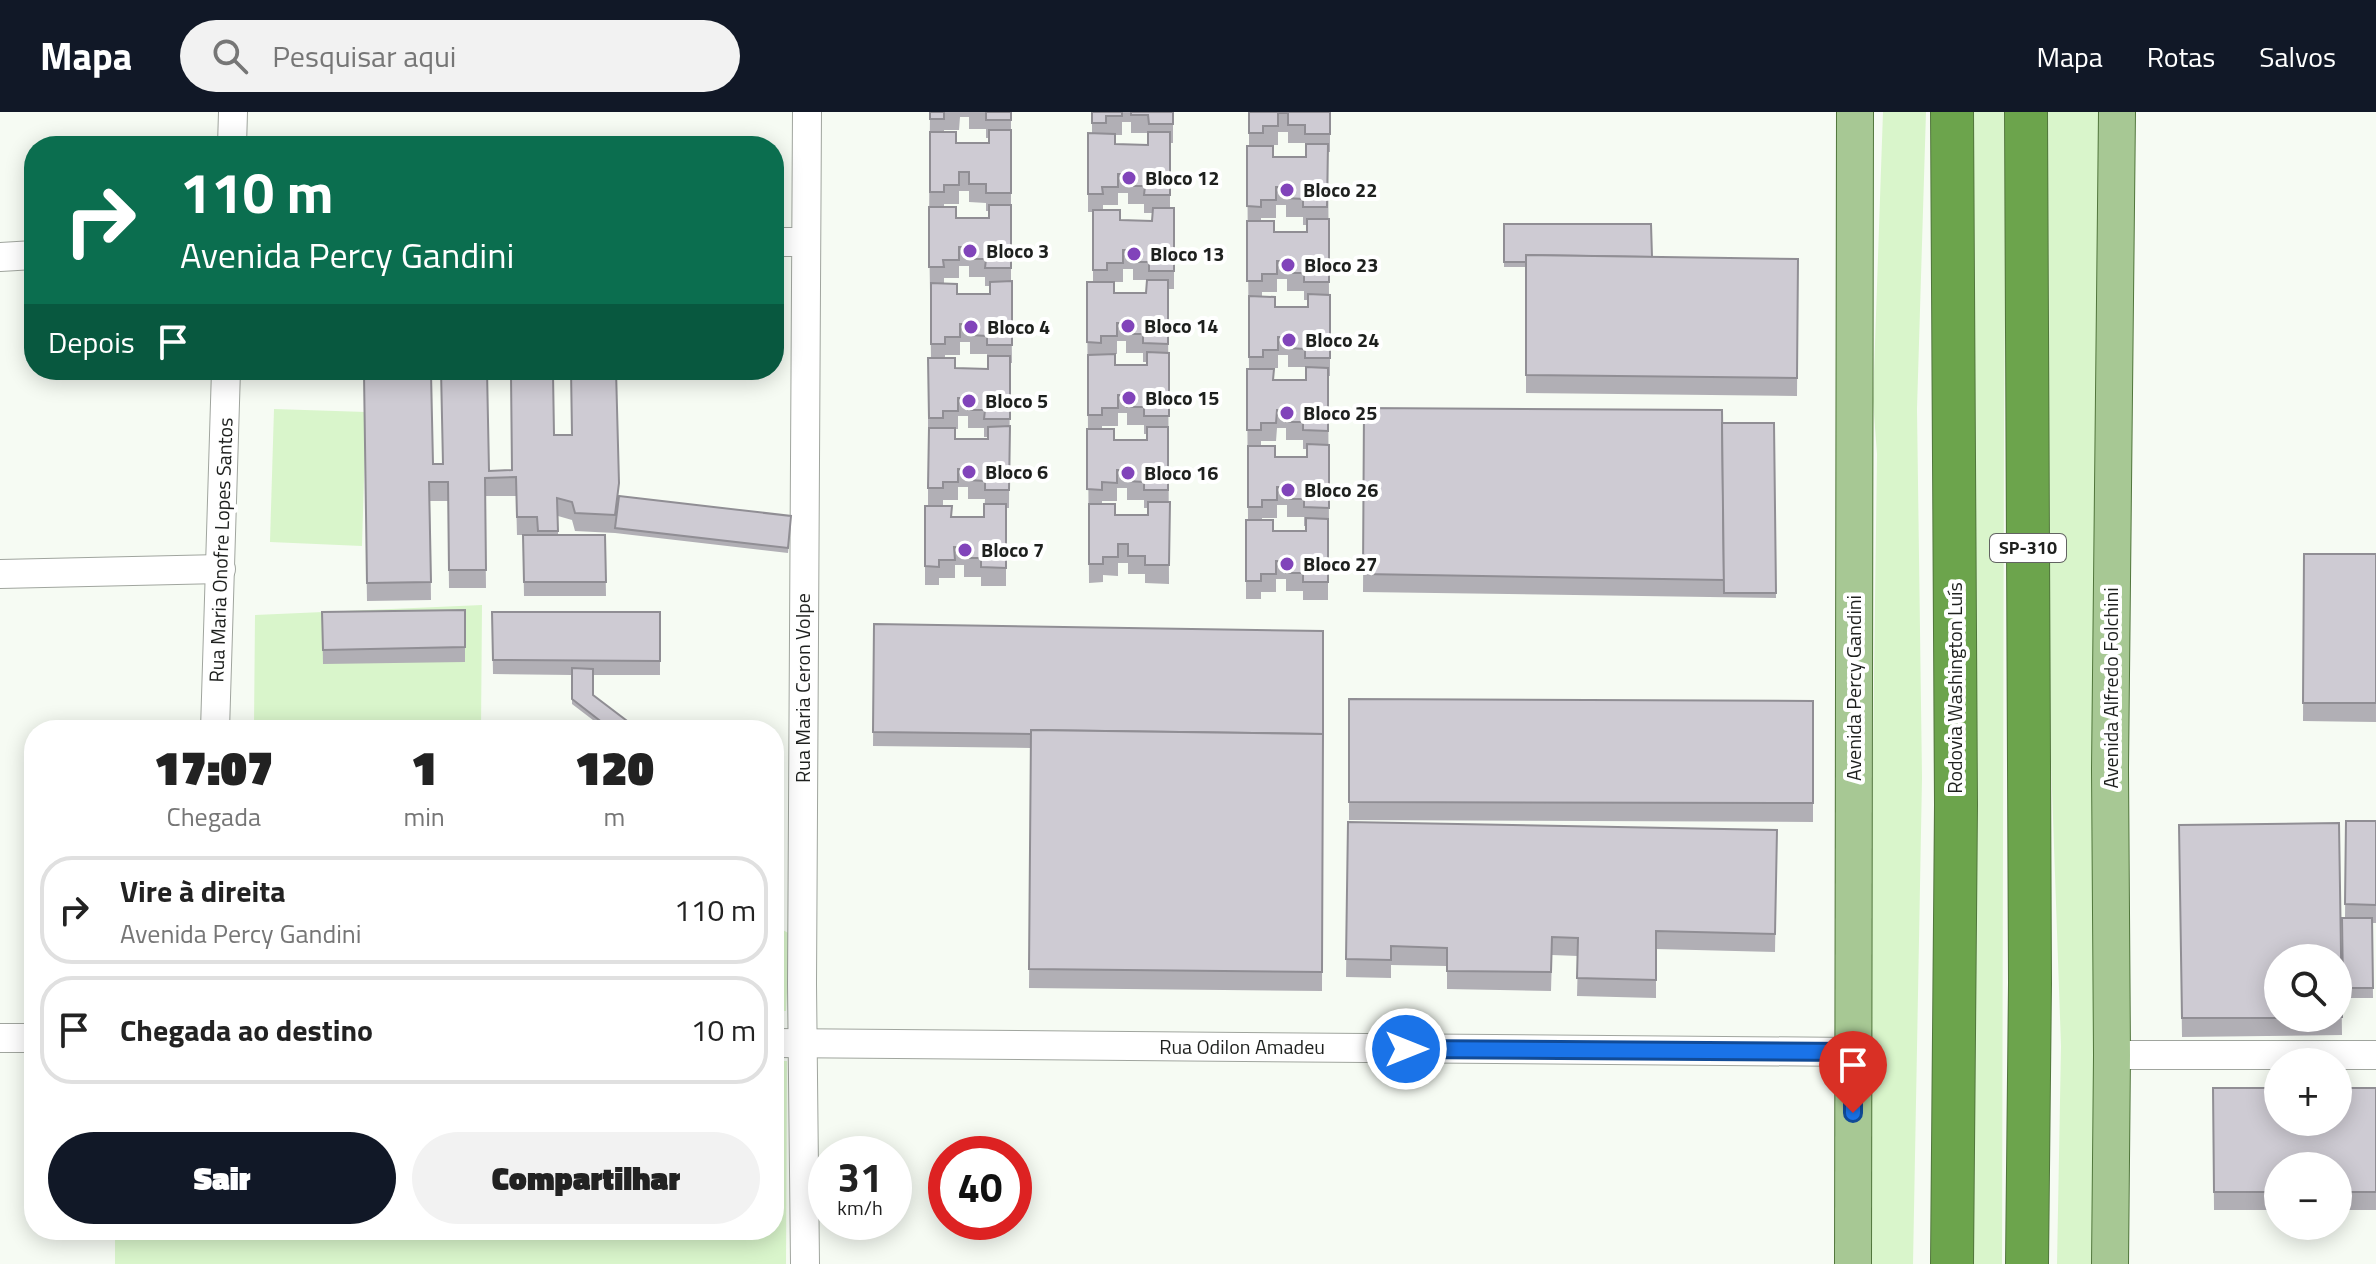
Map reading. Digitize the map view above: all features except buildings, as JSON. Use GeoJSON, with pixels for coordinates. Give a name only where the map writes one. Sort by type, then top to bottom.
{"type":"FeatureCollection","features":[{"type":"Feature","properties":{"kind":"highway","name":"Rodovia Washington Luís"},"geometry":{"type":"LineString","coordinates":[[1952,112],[1956,805],[1952,1264]]}},
{"type":"Feature","properties":{"kind":"highway","name":"SP-310"},"geometry":{"type":"LineString","coordinates":[[2026,112],[2030,967],[2027,1264]]}},
{"type":"Feature","properties":{"kind":"main road","name":"Avenida Percy Gandini"},"geometry":{"type":"LineString","coordinates":[[1853,1264],[1855,112]]}},
{"type":"Feature","properties":{"kind":"main road","name":"Avenida Alfredo Folchini"},"geometry":{"type":"LineString","coordinates":[[2110,1264],[2110,753],[2117,112]]}},
{"type":"Feature","properties":{"kind":"street"},"geometry":{"type":"LineString","coordinates":[[232,136],[233,112]]}},
{"type":"Feature","properties":{"kind":"street","name":"Rua Maria Ceron Volpe"},"geometry":{"type":"LineString","coordinates":[[805,1264],[807,112]]}},
{"type":"Feature","properties":{"kind":"street"},"geometry":{"type":"LineString","coordinates":[[784,242],[805,242]]}},
{"type":"Feature","properties":{"kind":"street"},"geometry":{"type":"LineString","coordinates":[[0,257],[24,256]]}},
{"type":"Feature","properties":{"kind":"street","name":"Rua Maria Onofre Lopes Santos"},"geometry":{"type":"LineString","coordinates":[[215,720],[226,380]]}},
{"type":"Feature","properties":{"kind":"street"},"geometry":{"type":"LineString","coordinates":[[0,574],[221,569]]}},
{"type":"Feature","properties":{"kind":"street"},"geometry":{"type":"LineString","coordinates":[[0,1038],[24,1038]]}},
{"type":"Feature","properties":{"kind":"street","name":"Rua Odilon Amadeu"},"geometry":{"type":"LineString","coordinates":[[784,1043],[1853,1052]]}},
{"type":"Feature","properties":{"kind":"street"},"geometry":{"type":"LineString","coordinates":[[2112,1055],[2376,1055]]}},
{"type":"Feature","properties":{"kind":"green space"},"geometry":{"type":"Polygon","coordinates":[[[1883,112],[1926,112],[1917,409],[1922,778],[1913,1264],[1870,1264],[1870,976],[1877,454],[1873,401],[1883,112]]]}},
{"type":"Feature","properties":{"kind":"green space"},"geometry":{"type":"Polygon","coordinates":[[[1967,112],[2007,112],[2002,1264],[1967,1264],[1967,112]]]}},
{"type":"Feature","properties":{"kind":"green space"},"geometry":{"type":"Polygon","coordinates":[[[2047,112],[2100,112],[2096,1264],[2057,1264],[2061,1046],[2050,732],[2047,112]]]}},
{"type":"Feature","properties":{"kind":"green space"},"geometry":{"type":"Polygon","coordinates":[[[274,409],[366,412],[362,546],[270,542],[274,409]]]}},
{"type":"Feature","properties":{"kind":"green space"},"geometry":{"type":"Polygon","coordinates":[[[482,605],[481,720],[254,720],[255,615],[482,605]]]}},
{"type":"Feature","properties":{"kind":"green space"},"geometry":{"type":"Polygon","coordinates":[[[784,931],[790,934],[784,1011],[784,931]]]}},
{"type":"Feature","properties":{"kind":"green space"},"geometry":{"type":"Polygon","coordinates":[[[784,1061],[787,1061],[786,1264],[115,1264],[115,1240],[784,1240],[784,1061]]]}},
{"type":"Feature","properties":{"kind":"place","name":"Bloco 12"},"geometry":{"type":"Point","coordinates":[1129,178]}},
{"type":"Feature","properties":{"kind":"place","name":"Bloco 22"},"geometry":{"type":"Point","coordinates":[1287,190]}},
{"type":"Feature","properties":{"kind":"place","name":"Bloco 3"},"geometry":{"type":"Point","coordinates":[970,251]}},
{"type":"Feature","properties":{"kind":"place","name":"Bloco 13"},"geometry":{"type":"Point","coordinates":[1134,254]}},
{"type":"Feature","properties":{"kind":"place","name":"Bloco 23"},"geometry":{"type":"Point","coordinates":[1288,265]}},
{"type":"Feature","properties":{"kind":"place","name":"Bloco 14"},"geometry":{"type":"Point","coordinates":[1128,326]}},
{"type":"Feature","properties":{"kind":"place","name":"Bloco 4"},"geometry":{"type":"Point","coordinates":[971,327]}},
{"type":"Feature","properties":{"kind":"place","name":"Bloco 24"},"geometry":{"type":"Point","coordinates":[1289,340]}},
{"type":"Feature","properties":{"kind":"place","name":"Bloco 15"},"geometry":{"type":"Point","coordinates":[1129,398]}},
{"type":"Feature","properties":{"kind":"place","name":"Bloco 5"},"geometry":{"type":"Point","coordinates":[969,401]}},
{"type":"Feature","properties":{"kind":"place","name":"Bloco 25"},"geometry":{"type":"Point","coordinates":[1287,413]}},
{"type":"Feature","properties":{"kind":"place","name":"Bloco 6"},"geometry":{"type":"Point","coordinates":[969,472]}},
{"type":"Feature","properties":{"kind":"place","name":"Bloco 16"},"geometry":{"type":"Point","coordinates":[1128,473]}},
{"type":"Feature","properties":{"kind":"place","name":"Bloco 26"},"geometry":{"type":"Point","coordinates":[1288,490]}},
{"type":"Feature","properties":{"kind":"place","name":"Bloco 7"},"geometry":{"type":"Point","coordinates":[965,550]}},
{"type":"Feature","properties":{"kind":"place","name":"Bloco 27"},"geometry":{"type":"Point","coordinates":[1287,564]}},
{"type":"Feature","properties":{"kind":"route"},"geometry":{"type":"LineString","coordinates":[[1406,1049],[1853,1052],[1853,1113]]}}]}
